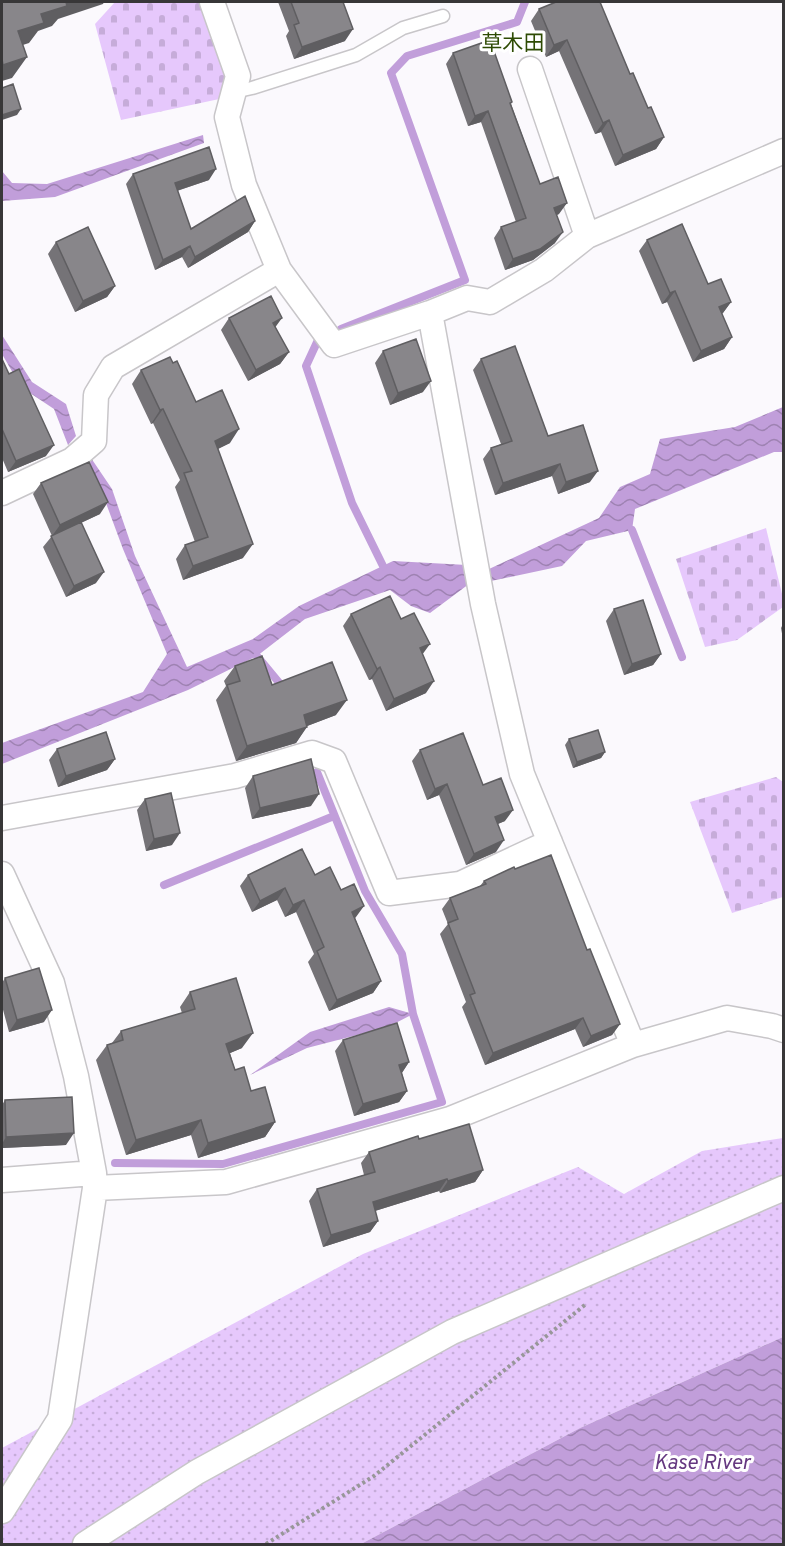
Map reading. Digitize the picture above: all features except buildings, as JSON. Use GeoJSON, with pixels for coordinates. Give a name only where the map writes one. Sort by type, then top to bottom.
{"type":"FeatureCollection","features":[{"type":"Feature","properties":{"kind":"street"},"geometry":{"type":"LineString","coordinates":[[212,2],[238,76],[227,117],[244,185],[279,270],[334,345],[430,313],[467,298],[490,302],[544,270],[587,236],[783,151]]}},
{"type":"Feature","properties":{"kind":"street"},"geometry":{"type":"LineString","coordinates":[[530,69],[587,236]]}},
{"type":"Feature","properties":{"kind":"street"},"geometry":{"type":"LineString","coordinates":[[2,493],[72,460],[94,441],[96,396],[113,367],[279,270]]}},
{"type":"Feature","properties":{"kind":"street"},"geometry":{"type":"LineString","coordinates":[[430,313],[483,604],[522,774],[633,1045]]}},
{"type":"Feature","properties":{"kind":"street"},"geometry":{"type":"LineString","coordinates":[[2,818],[235,776],[312,753],[334,761],[389,893],[460,884],[550,842]]}},
{"type":"Feature","properties":{"kind":"street"},"geometry":{"type":"LineString","coordinates":[[2,874],[52,983],[75,1076],[94,1180],[60,1419],[2,1511]]}},
{"type":"Feature","properties":{"kind":"street"},"geometry":{"type":"LineString","coordinates":[[2,1180],[226,1182],[450,1119],[633,1045],[727,1018],[783,1030]]}},
{"type":"Feature","properties":{"kind":"street"},"geometry":{"type":"LineString","coordinates":[[85,1545],[197,1472],[452,1332],[783,1188]]}},
{"type":"Feature","properties":{"kind":"lane"},"geometry":{"type":"LineString","coordinates":[[234,92],[356,55],[404,28],[443,16]]}},
{"type":"Feature","properties":{"kind":"path"},"geometry":{"type":"LineString","coordinates":[[266,1545],[374,1476],[594,1297]]}},
{"type":"Feature","properties":{"kind":"green space"},"geometry":{"type":"Polygon","coordinates":[[[115,2],[199,2],[229,81],[224,98],[121,120],[95,24],[115,2]]]}},
{"type":"Feature","properties":{"kind":"green space"},"geometry":{"type":"Polygon","coordinates":[[[766,528],[783,598],[783,607],[737,640],[705,647],[676,559],[766,528]]]}},
{"type":"Feature","properties":{"kind":"green space"},"geometry":{"type":"Polygon","coordinates":[[[776,777],[783,782],[783,897],[732,913],[690,802],[776,777]]]}},
{"type":"Feature","properties":{"kind":"green space"},"geometry":{"type":"Polygon","coordinates":[[[783,1138],[783,1337],[580,1428],[361,1544],[2,1544],[2,1448],[363,1254],[578,1167],[624,1194],[702,1151],[783,1138]]]}},
{"type":"Feature","properties":{"kind":"water"},"geometry":{"type":"Polygon","coordinates":[[[203,135],[204,143],[55,197],[2,201],[2,171],[12,183],[47,184],[203,135]]]}},
{"type":"Feature","properties":{"kind":"water"},"geometry":{"type":"Polygon","coordinates":[[[2,335],[32,382],[66,404],[76,436],[68,445],[54,409],[21,387],[2,354],[2,335]]]}},
{"type":"Feature","properties":{"kind":"water"},"geometry":{"type":"Polygon","coordinates":[[[783,407],[783,452],[774,452],[635,509],[632,530],[586,541],[562,566],[491,581],[489,569],[599,518],[620,487],[650,474],[660,439],[735,427],[783,407]]]}},
{"type":"Feature","properties":{"kind":"water"},"geometry":{"type":"Polygon","coordinates":[[[91,458],[112,489],[135,556],[187,667],[253,639],[299,606],[393,561],[467,565],[469,584],[430,613],[411,606],[390,590],[305,619],[257,656],[188,690],[2,764],[2,743],[143,692],[167,654],[100,487],[87,466],[91,458]]]}},
{"type":"Feature","properties":{"kind":"water"},"geometry":{"type":"Polygon","coordinates":[[[389,1007],[413,1014],[388,1027],[307,1048],[250,1075],[310,1032],[389,1007]]]}},
{"type":"Feature","properties":{"kind":"water","name":"Kase River"},"geometry":{"type":"Polygon","coordinates":[[[783,1337],[783,1544],[361,1544],[580,1428],[783,1337]]]}},
{"type":"Feature","properties":{"kind":"waterway"},"geometry":{"type":"LineString","coordinates":[[341,329],[465,280],[391,73],[407,56],[517,22],[525,2]]}},
{"type":"Feature","properties":{"kind":"waterway"},"geometry":{"type":"LineString","coordinates":[[318,340],[306,366],[352,503],[383,566]]}},
{"type":"Feature","properties":{"kind":"waterway"},"geometry":{"type":"LineString","coordinates":[[632,530],[682,657]]}},
{"type":"Feature","properties":{"kind":"waterway"},"geometry":{"type":"LineString","coordinates":[[257,656],[284,691]]}},
{"type":"Feature","properties":{"kind":"waterway"},"geometry":{"type":"LineString","coordinates":[[115,1163],[223,1164],[442,1102],[413,1014],[402,954],[365,891],[317,772]]}},
{"type":"Feature","properties":{"kind":"waterway"},"geometry":{"type":"LineString","coordinates":[[164,885],[334,816]]}},
{"type":"Feature","properties":{"kind":"district","name":"草木田"},"geometry":{"type":"Point","coordinates":[513,44]}}]}
